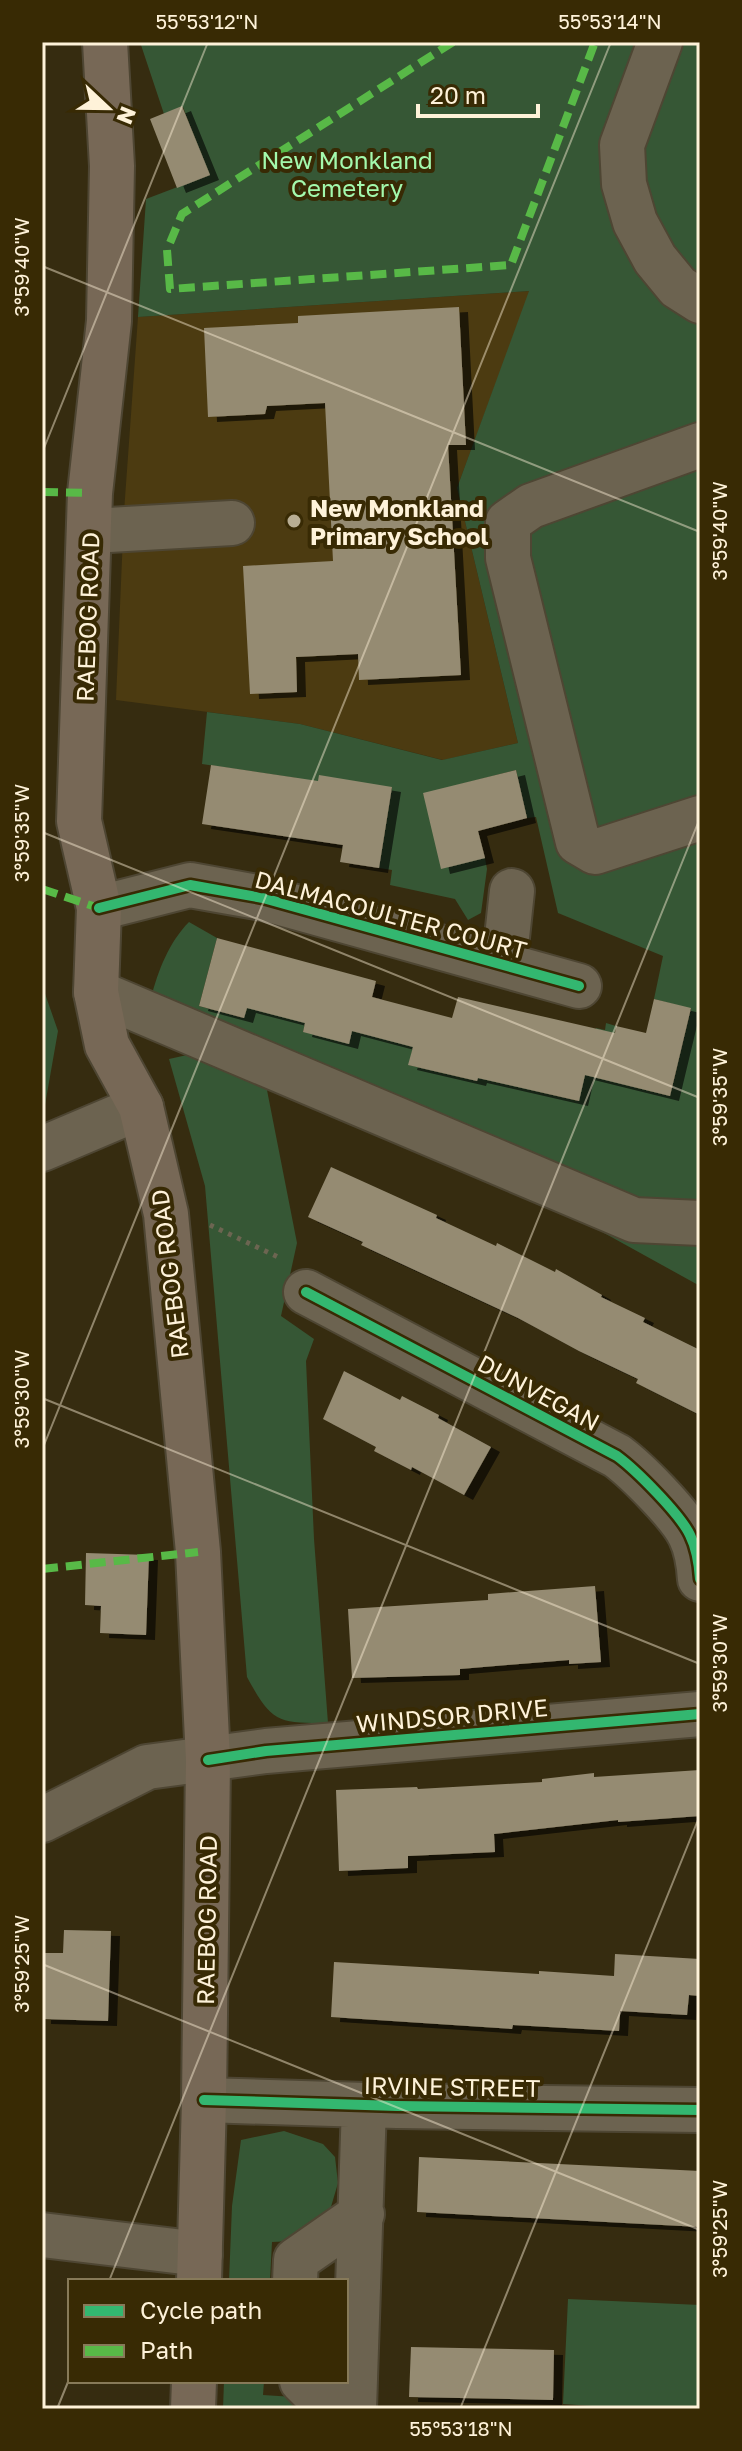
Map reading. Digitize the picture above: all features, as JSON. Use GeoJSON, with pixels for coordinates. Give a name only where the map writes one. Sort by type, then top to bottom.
{"type":"FeatureCollection","features":[{"type":"Feature","properties":{"kind":"main road","name":"RAEBOG ROAD"},"geometry":{"type":"LineString","coordinates":[[105,42],[112,166],[109,321],[90,493],[79,821],[99,908],[96,992],[107,1045],[141,1107],[166,1214],[198,1552],[208,1760],[199,2267]]}},
{"type":"Feature","properties":{"kind":"main road"},"geometry":{"type":"LineString","coordinates":[[193,2409],[194,2383]]}},
{"type":"Feature","properties":{"kind":"street"},"geometry":{"type":"LineString","coordinates":[[660,42],[622,145],[624,184],[635,222],[655,259],[678,287],[700,301]]}},
{"type":"Feature","properties":{"kind":"street"},"geometry":{"type":"LineString","coordinates":[[700,445],[531,506],[508,522],[508,558],[578,842],[595,852],[700,818]]}},
{"type":"Feature","properties":{"kind":"street"},"geometry":{"type":"LineString","coordinates":[[91,531],[232,523]]}},
{"type":"Feature","properties":{"kind":"street","name":"DALMACOULTER COURT"},"geometry":{"type":"LineString","coordinates":[[99,908],[190,885],[263,898],[579,986]]}},
{"type":"Feature","properties":{"kind":"street","name":"DALMACOULTER COURT"},"geometry":{"type":"LineString","coordinates":[[504,965],[512,891]]}},
{"type":"Feature","properties":{"kind":"street"},"geometry":{"type":"LineString","coordinates":[[96,992],[634,1220],[700,1223]]}},
{"type":"Feature","properties":{"kind":"street"},"geometry":{"type":"LineString","coordinates":[[42,1149],[141,1107]]}},
{"type":"Feature","properties":{"kind":"street","name":"DUNVEGAN"},"geometry":{"type":"LineString","coordinates":[[306,1292],[617,1456],[636,1469],[689,1533],[698,1559],[700,1579]]}},
{"type":"Feature","properties":{"kind":"street","name":"WINDSOR DRIVE"},"geometry":{"type":"LineString","coordinates":[[42,1820],[147,1767],[266,1751],[700,1714]]}},
{"type":"Feature","properties":{"kind":"street","name":"IRVINE STREET"},"geometry":{"type":"LineString","coordinates":[[204,2100],[700,2110]]}},
{"type":"Feature","properties":{"kind":"street"},"geometry":{"type":"LineString","coordinates":[[354,2409],[364,2105]]}},
{"type":"Feature","properties":{"kind":"street"},"geometry":{"type":"LineString","coordinates":[[295,2279],[296,2260],[362,2214]]}},
{"type":"Feature","properties":{"kind":"street"},"geometry":{"type":"LineString","coordinates":[[42,2235],[199,2267]]}},
{"type":"Feature","properties":{"kind":"street"},"geometry":{"type":"LineString","coordinates":[[304,2383],[330,2409]]}},
{"type":"Feature","properties":{"kind":"path"},"geometry":{"type":"LineString","coordinates":[[166,1214],[213,1226],[304,1270],[306,1292]]}},
{"type":"Feature","properties":{"kind":"shaded area","name":"New Monkland Primary School"},"geometry":{"type":"Polygon","coordinates":[[[530,291],[457,488],[518,743],[443,760],[300,724],[116,700],[124,512],[138,317],[530,291]]]}},
{"type":"Feature","properties":{"kind":"green space","name":"New Monkland Cemetery"},"geometry":{"type":"Polygon","coordinates":[[[140,42],[700,42],[700,1286],[548,1202],[151,998],[165,957],[189,922],[217,938],[199,1006],[243,1018],[247,1008],[320,966],[303,1032],[352,1031],[420,1017],[409,1065],[477,1081],[495,1006],[532,1090],[578,1101],[596,1028],[605,1030],[606,1023],[616,1026],[603,1079],[670,1096],[691,1009],[654,999],[663,956],[558,913],[536,817],[527,818],[516,770],[423,794],[485,858],[487,869],[481,913],[468,920],[455,899],[390,885],[392,870],[379,868],[392,787],[311,826],[300,825],[298,838],[287,837],[296,778],[202,764],[207,712],[300,724],[442,760],[518,743],[457,488],[529,291],[138,317],[146,199],[209,175],[183,107],[164,114],[140,42]]]}},
{"type":"Feature","properties":{"kind":"green space"},"geometry":{"type":"Polygon","coordinates":[[[42,985],[58,1031],[45,1105],[42,1106],[42,985]]]}},
{"type":"Feature","properties":{"kind":"green space"},"geometry":{"type":"Polygon","coordinates":[[[196,1053],[266,1085],[297,1243],[281,1316],[314,1339],[306,1361],[314,1539],[328,1723],[287,1721],[278,1717],[263,1704],[247,1677],[205,1186],[169,1059],[196,1053]]]}},
{"type":"Feature","properties":{"kind":"green space"},"geometry":{"type":"Polygon","coordinates":[[[284,2131],[323,2144],[335,2157],[338,2183],[328,2217],[293,2241],[272,2242],[270,2279],[229,2279],[232,2206],[241,2140],[284,2131]]]}},
{"type":"Feature","properties":{"kind":"green space"},"geometry":{"type":"Polygon","coordinates":[[[568,2299],[700,2305],[700,2409],[563,2404],[568,2299]]]}},
{"type":"Feature","properties":{"kind":"green space"},"geometry":{"type":"Polygon","coordinates":[[[224,2383],[264,2383],[263,2395],[294,2397],[309,2409],[223,2409],[224,2383]]]}},
{"type":"Feature","properties":{"kind":"building"},"geometry":{"type":"Polygon","coordinates":[[[182,106],[210,175],[177,188],[150,119],[182,106]]]}},
{"type":"Feature","properties":{"kind":"building"},"geometry":{"type":"Polygon","coordinates":[[[459,307],[466,445],[448,445],[461,675],[359,680],[358,654],[296,657],[297,692],[250,694],[243,566],[333,561],[325,403],[267,406],[265,414],[208,417],[204,328],[298,323],[298,316],[459,307]]]}},
{"type":"Feature","properties":{"kind":"building"},"geometry":{"type":"Polygon","coordinates":[[[211,765],[318,781],[319,775],[392,787],[379,868],[340,862],[343,845],[202,824],[211,765]]]}},
{"type":"Feature","properties":{"kind":"building"},"geometry":{"type":"Polygon","coordinates":[[[516,770],[527,818],[478,831],[485,858],[441,869],[423,793],[516,770]]]}},
{"type":"Feature","properties":{"kind":"building"},"geometry":{"type":"Polygon","coordinates":[[[217,938],[376,981],[372,997],[452,1018],[458,997],[615,1033],[616,1026],[646,1033],[654,999],[691,1008],[670,1096],[585,1075],[579,1101],[408,1065],[413,1047],[352,1031],[349,1044],[303,1032],[305,1023],[247,1008],[244,1018],[199,1006],[217,938]]]}},
{"type":"Feature","properties":{"kind":"building"},"geometry":{"type":"Polygon","coordinates":[[[331,1167],[437,1215],[436,1218],[496,1246],[497,1243],[555,1272],[556,1269],[601,1297],[645,1318],[643,1322],[700,1350],[700,1415],[636,1383],[638,1379],[518,1318],[308,1217],[331,1167]]]}},
{"type":"Feature","properties":{"kind":"building"},"geometry":{"type":"Polygon","coordinates":[[[344,1371],[400,1400],[402,1396],[439,1415],[438,1418],[491,1447],[464,1495],[374,1451],[376,1447],[323,1419],[344,1371]]]}},
{"type":"Feature","properties":{"kind":"building"},"geometry":{"type":"Polygon","coordinates":[[[86,1553],[149,1555],[146,1635],[100,1633],[101,1606],[85,1605],[86,1553]]]}},
{"type":"Feature","properties":{"kind":"building"},"geometry":{"type":"Polygon","coordinates":[[[595,1586],[601,1662],[569,1664],[569,1660],[460,1669],[460,1675],[352,1678],[348,1609],[488,1600],[488,1594],[595,1586]]]}},
{"type":"Feature","properties":{"kind":"building"},"geometry":{"type":"Polygon","coordinates":[[[700,1770],[700,1816],[618,1820],[494,1834],[495,1852],[408,1856],[408,1868],[339,1871],[336,1790],[418,1789],[542,1782],[542,1779],[594,1773],[594,1777],[700,1770]]]}},
{"type":"Feature","properties":{"kind":"building"},"geometry":{"type":"Polygon","coordinates":[[[64,1930],[111,1931],[108,2021],[42,2019],[42,1953],[63,1953],[64,1930]]]}},
{"type":"Feature","properties":{"kind":"building"},"geometry":{"type":"Polygon","coordinates":[[[615,1954],[700,1959],[700,1996],[689,1995],[687,2015],[620,2011],[619,2031],[513,2025],[512,2029],[331,2017],[334,1962],[614,1976],[615,1954]]]}},
{"type":"Feature","properties":{"kind":"building"},"geometry":{"type":"Polygon","coordinates":[[[419,2157],[700,2171],[700,2227],[417,2212],[419,2157]]]}},
{"type":"Feature","properties":{"kind":"building"},"geometry":{"type":"Polygon","coordinates":[[[411,2347],[554,2350],[553,2400],[409,2397],[411,2347]]]}},
{"type":"Feature","properties":{"kind":"marked path"},"geometry":{"type":"LineString","coordinates":[[453,42],[182,214],[167,250],[170,289],[511,265],[595,42]]}},
{"type":"Feature","properties":{"kind":"marked path"},"geometry":{"type":"LineString","coordinates":[[42,492],[90,493]]}},
{"type":"Feature","properties":{"kind":"marked path"},"geometry":{"type":"LineString","coordinates":[[42,889],[99,908]]}},
{"type":"Feature","properties":{"kind":"marked path"},"geometry":{"type":"LineString","coordinates":[[42,1569],[198,1552]]}},
{"type":"Feature","properties":{"kind":"cycle path"},"geometry":{"type":"LineString","coordinates":[[99,908],[190,885],[263,898],[579,986]]}},
{"type":"Feature","properties":{"kind":"cycle path"},"geometry":{"type":"LineString","coordinates":[[306,1292],[617,1456],[657,1493],[685,1526],[696,1551],[700,1579]]}},
{"type":"Feature","properties":{"kind":"cycle path"},"geometry":{"type":"LineString","coordinates":[[208,1760],[266,1751],[700,1714]]}},
{"type":"Feature","properties":{"kind":"cycle path"},"geometry":{"type":"LineString","coordinates":[[204,2100],[700,2110]]}},
{"type":"Feature","properties":{"kind":"place","name":"New Monkland Primary School"},"geometry":{"type":"Point","coordinates":[294,521]}}]}
